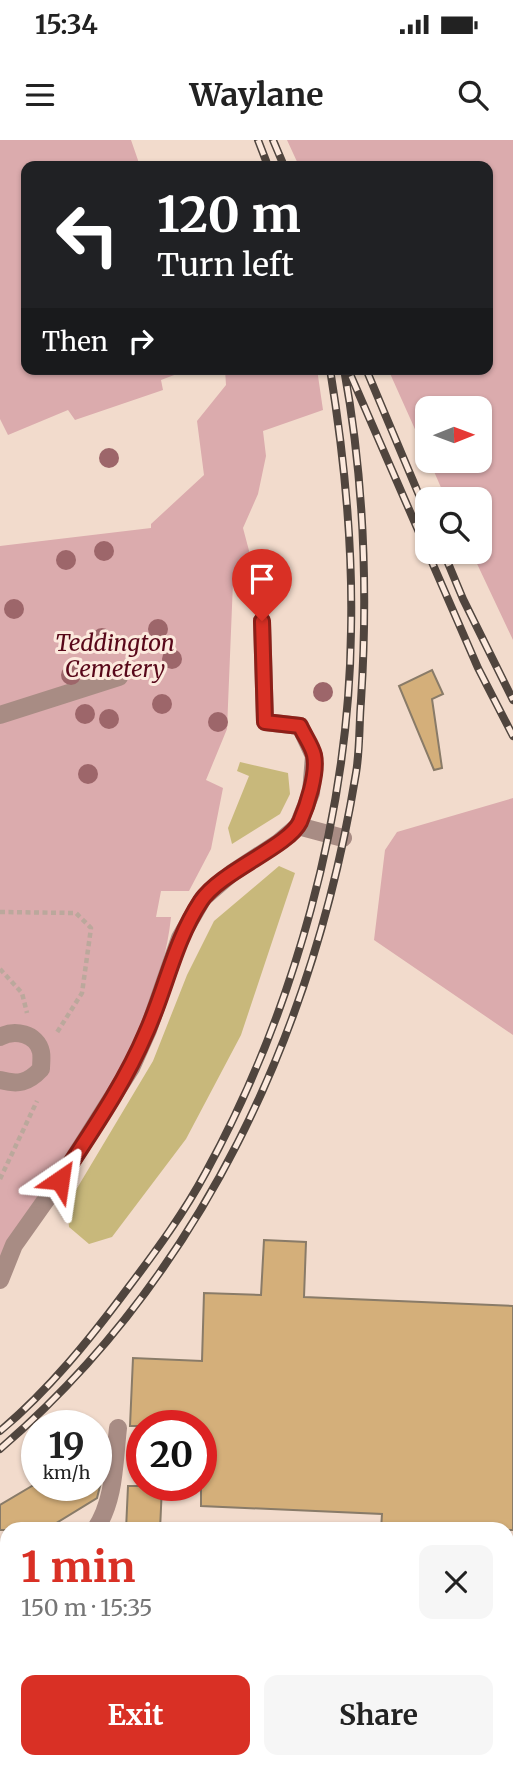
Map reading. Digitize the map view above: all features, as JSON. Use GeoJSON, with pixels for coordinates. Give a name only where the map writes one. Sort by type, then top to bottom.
{"type":"FeatureCollection","features":[{"type":"Feature","properties":{"kind":"street"},"geometry":{"type":"LineString","coordinates":[[0,1280],[14,1245],[60,1180],[131,1068],[148,1030],[180,938],[203,898],[232,873],[278,843],[298,826],[311,793],[314,756],[300,726],[265,722],[262,621]]}},
{"type":"Feature","properties":{"kind":"street"},"geometry":{"type":"LineString","coordinates":[[0,715],[119,677]]}},
{"type":"Feature","properties":{"kind":"street"},"geometry":{"type":"LineString","coordinates":[[298,826],[343,838]]}},
{"type":"Feature","properties":{"kind":"street"},"geometry":{"type":"LineString","coordinates":[[0,1037],[16,1032],[31,1036],[41,1050],[41,1069],[31,1079],[16,1084],[0,1080]]}},
{"type":"Feature","properties":{"kind":"street"},"geometry":{"type":"LineString","coordinates":[[100,1522],[106,1513],[110,1497],[118,1428]]}},
{"type":"Feature","properties":{"kind":"path"},"geometry":{"type":"LineString","coordinates":[[0,912],[76,913],[91,928],[82,993],[60,1030],[41,1050]]}},
{"type":"Feature","properties":{"kind":"path"},"geometry":{"type":"LineString","coordinates":[[0,970],[22,993],[27,1013],[26,1035]]}},
{"type":"Feature","properties":{"kind":"path"},"geometry":{"type":"LineString","coordinates":[[0,1180],[40,1094],[41,1069]]}},
{"type":"Feature","properties":{"kind":"green space"},"geometry":{"type":"Polygon","coordinates":[[[0,140],[131,140],[138,161],[21,161],[21,375],[174,375],[161,380],[163,390],[75,420],[68,410],[8,435],[0,419],[0,140]]]}},
{"type":"Feature","properties":{"kind":"green space"},"geometry":{"type":"Polygon","coordinates":[[[287,140],[513,140],[513,640],[477,564],[492,564],[492,487],[441,487],[435,473],[492,473],[492,396],[415,396],[415,429],[391,375],[493,375],[493,161],[297,161],[287,140]]]}},
{"type":"Feature","properties":{"kind":"green space","name":"Teddington Cemetery"},"geometry":{"type":"Polygon","coordinates":[[[225,375],[318,375],[323,410],[263,431],[266,456],[258,494],[243,528],[252,562],[238,582],[233,582],[227,729],[206,780],[223,788],[211,849],[189,891],[161,891],[156,917],[171,917],[163,962],[148,1008],[105,1099],[0,1266],[0,546],[151,528],[151,524],[204,475],[197,421],[226,385],[225,375]]]}},
{"type":"Feature","properties":{"kind":"green space"},"geometry":{"type":"Polygon","coordinates":[[[513,798],[513,1035],[374,940],[385,850],[397,832],[513,798]]]}},
{"type":"Feature","properties":{"kind":"shaded area"},"geometry":{"type":"Polygon","coordinates":[[[240,762],[288,773],[290,794],[280,814],[232,844],[228,828],[249,776],[237,771],[240,762]]]}},
{"type":"Feature","properties":{"kind":"shaded area"},"geometry":{"type":"Polygon","coordinates":[[[279,866],[295,873],[241,1035],[186,1139],[112,1237],[89,1244],[69,1227],[67,1205],[153,1061],[187,975],[214,921],[279,866]]]}},
{"type":"Feature","properties":{"kind":"building"},"geometry":{"type":"Polygon","coordinates":[[[432,670],[443,694],[432,699],[442,768],[434,770],[399,686],[432,670]]]}},
{"type":"Feature","properties":{"kind":"building"},"geometry":{"type":"Polygon","coordinates":[[[264,1240],[306,1242],[304,1297],[513,1306],[513,1522],[382,1522],[382,1514],[201,1506],[201,1501],[217,1501],[217,1410],[131,1410],[133,1358],[202,1361],[204,1293],[261,1295],[264,1240]]]}},
{"type":"Feature","properties":{"kind":"building"},"geometry":{"type":"Polygon","coordinates":[[[21,1493],[21,1501],[92,1501],[58,1522],[0,1522],[0,1505],[21,1493]]]}},
{"type":"Feature","properties":{"kind":"building"},"geometry":{"type":"Polygon","coordinates":[[[127,1501],[161,1501],[160,1522],[126,1522],[127,1501]]]}},
{"type":"Feature","properties":{"kind":"railway"},"geometry":{"type":"LineString","coordinates":[[258,140],[266,161]]}},
{"type":"Feature","properties":{"kind":"railway"},"geometry":{"type":"LineString","coordinates":[[273,140],[282,161]]}},
{"type":"Feature","properties":{"kind":"railway"},"geometry":{"type":"LineString","coordinates":[[0,1431],[35,1399],[84,1345],[179,1217],[206,1172],[237,1110],[266,1045],[290,978],[311,910],[327,840],[340,770],[348,700],[351,631],[349,532],[331,375]]}},
{"type":"Feature","properties":{"kind":"railway"},"geometry":{"type":"LineString","coordinates":[[0,1449],[71,1381],[135,1307],[190,1227],[238,1143],[278,1055],[311,963],[337,869],[359,746],[364,618],[363,535],[356,451],[345,375]]}},
{"type":"Feature","properties":{"kind":"railway"},"geometry":{"type":"LineString","coordinates":[[369,375],[416,487]]}},
{"type":"Feature","properties":{"kind":"railway"},"geometry":{"type":"LineString","coordinates":[[351,376],[478,668],[513,736]]}},
{"type":"Feature","properties":{"kind":"railway"},"geometry":{"type":"LineString","coordinates":[[448,564],[513,700]]}},
{"type":"Feature","properties":{"kind":"route"},"geometry":{"type":"LineString","coordinates":[[60,1180],[131,1068],[148,1030],[180,938],[203,898],[232,873],[278,843],[298,826],[311,793],[314,756],[300,726],[265,722],[262,621]]}}]}
